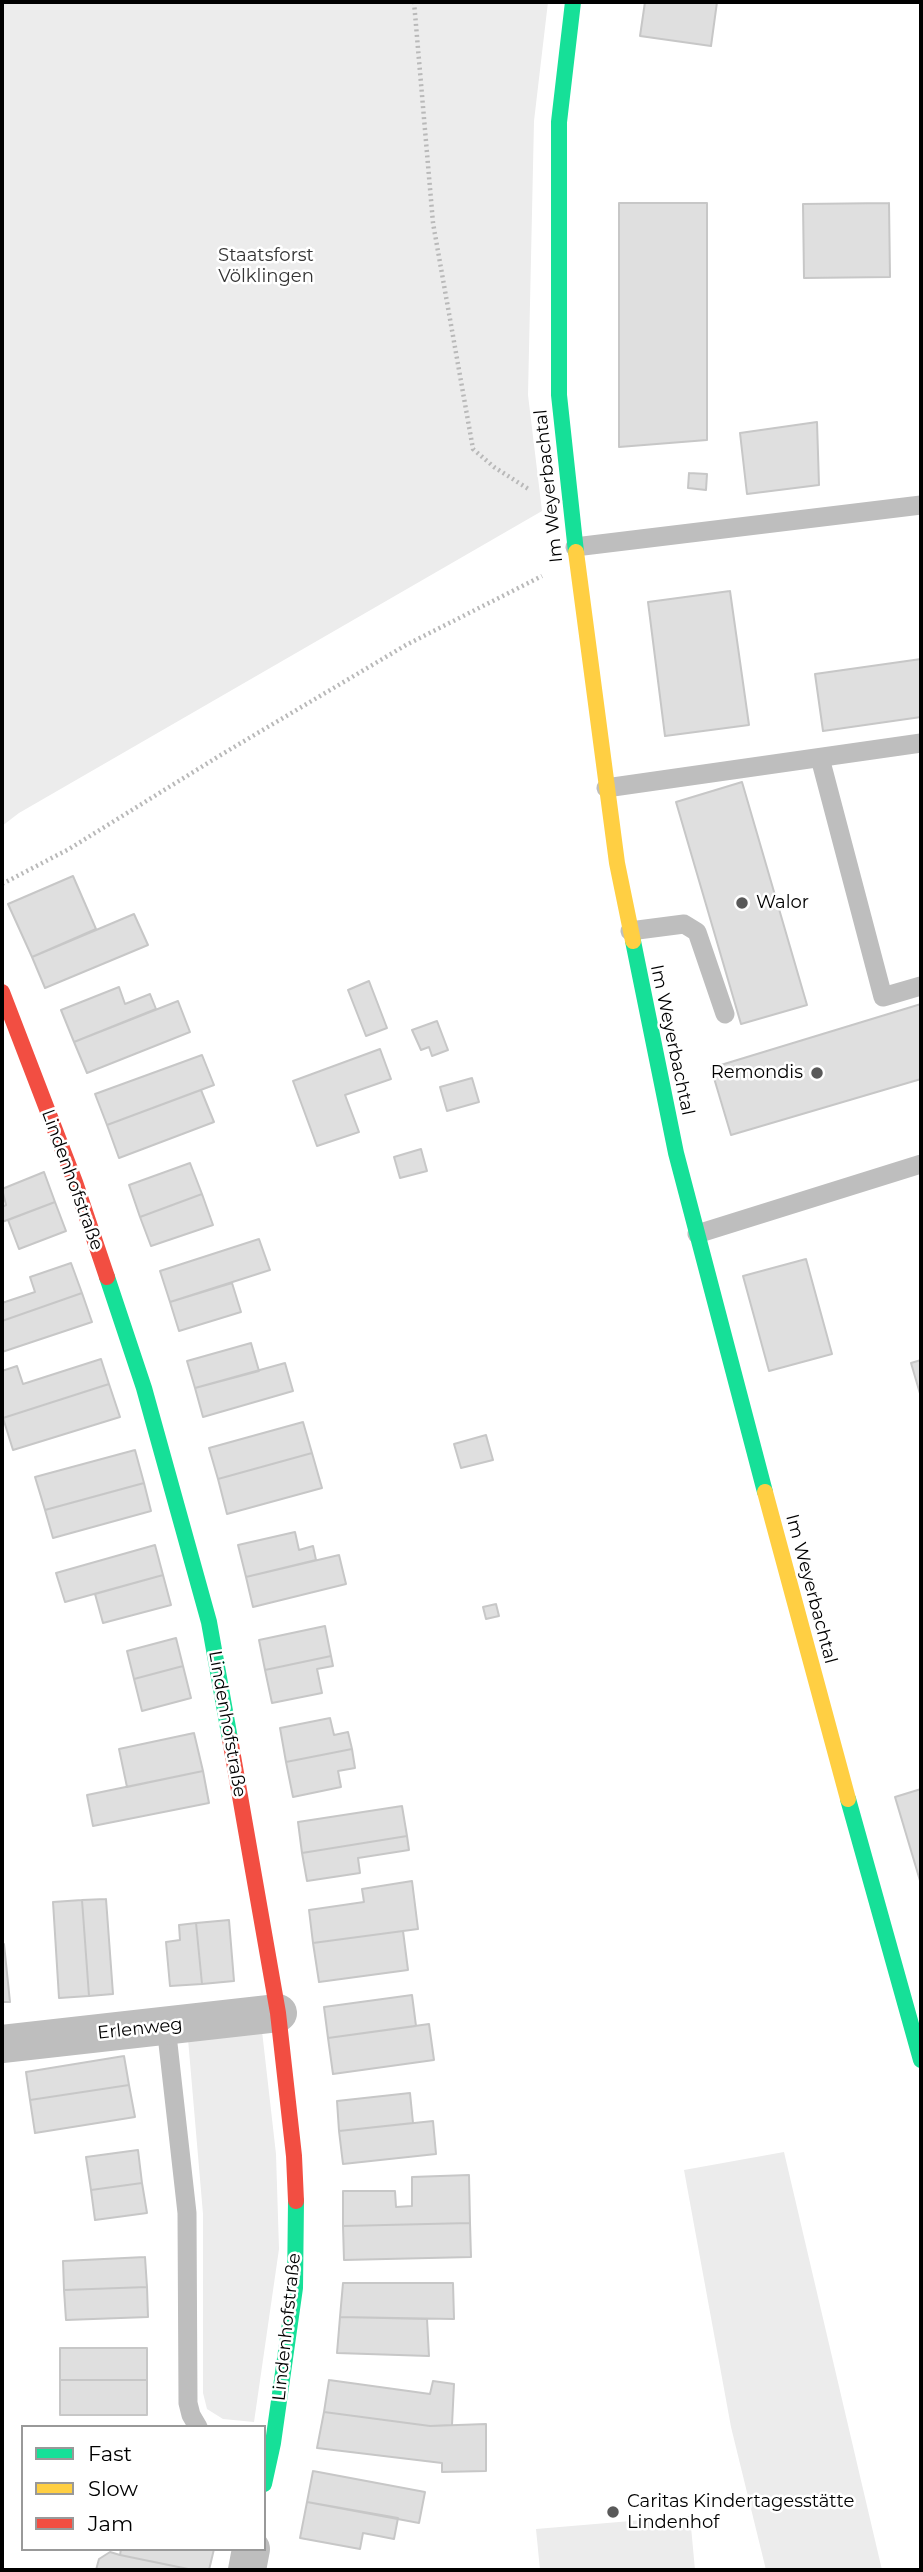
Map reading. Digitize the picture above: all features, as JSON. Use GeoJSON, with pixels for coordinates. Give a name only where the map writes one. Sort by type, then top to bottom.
{"type":"FeatureCollection","features":[{"type":"Feature","properties":{"kind":"street","name":"Im Weyerbachtal"},"geometry":{"type":"LineString","coordinates":[[573,2],[559,122],[559,395],[575,547],[606,788],[630,931],[676,1153],[809,1658],[921,2060]]}},
{"type":"Feature","properties":{"kind":"street","name":"Lindenhofstraße"},"geometry":{"type":"LineString","coordinates":[[2,992],[75,1182],[139,1376],[209,1622],[278,2013],[294,2155],[297,2218],[294,2299],[266,2467]]}},
{"type":"Feature","properties":{"kind":"street","name":"Erlenweg"},"geometry":{"type":"LineString","coordinates":[[2,2044],[278,2013]]}},
{"type":"Feature","properties":{"kind":"street"},"geometry":{"type":"LineString","coordinates":[[247,2570],[251,2551]]}},
{"type":"Feature","properties":{"kind":"lane"},"geometry":{"type":"LineString","coordinates":[[575,547],[921,505]]}},
{"type":"Feature","properties":{"kind":"lane"},"geometry":{"type":"LineString","coordinates":[[606,788],[921,743]]}},
{"type":"Feature","properties":{"kind":"lane"},"geometry":{"type":"LineString","coordinates":[[820,758],[883,997],[921,986]]}},
{"type":"Feature","properties":{"kind":"lane"},"geometry":{"type":"LineString","coordinates":[[630,931],[684,924],[697,932],[725,1014]]}},
{"type":"Feature","properties":{"kind":"lane"},"geometry":{"type":"LineString","coordinates":[[697,1234],[921,1164]]}},
{"type":"Feature","properties":{"kind":"lane"},"geometry":{"type":"LineString","coordinates":[[166,2026],[187,2213],[188,2403],[197,2425]]}},
{"type":"Feature","properties":{"kind":"path"},"geometry":{"type":"LineString","coordinates":[[414,2],[433,223],[473,449],[494,467],[572,517]]}},
{"type":"Feature","properties":{"kind":"path"},"geometry":{"type":"LineString","coordinates":[[2,884],[69,849],[224,752],[406,645],[558,568],[575,547]]}},
{"type":"Feature","properties":{"kind":"green space","name":"Staatsforst Völklingen"},"geometry":{"type":"Polygon","coordinates":[[[2,2],[548,2],[534,121],[528,395],[542,511],[19,813],[2,826],[2,2]]]}},
{"type":"Feature","properties":{"kind":"green space"},"geometry":{"type":"Polygon","coordinates":[[[262,2031],[276,2154],[279,2249],[254,2422],[223,2419],[207,2409],[203,2393],[203,2214],[188,2039],[262,2031]]]}},
{"type":"Feature","properties":{"kind":"green space"},"geometry":{"type":"Polygon","coordinates":[[[784,2152],[882,2570],[766,2570],[731,2427],[684,2170],[784,2152]]]}},
{"type":"Feature","properties":{"kind":"green space"},"geometry":{"type":"Polygon","coordinates":[[[690,2516],[695,2570],[540,2570],[536,2529],[690,2516]]]}},
{"type":"Feature","properties":{"kind":"building"},"geometry":{"type":"Polygon","coordinates":[[[645,2],[717,2],[711,46],[640,36],[645,2]]]}},
{"type":"Feature","properties":{"kind":"building"},"geometry":{"type":"Polygon","coordinates":[[[619,203],[707,203],[707,440],[619,447],[619,203]]]}},
{"type":"Feature","properties":{"kind":"building"},"geometry":{"type":"Polygon","coordinates":[[[889,203],[890,277],[804,278],[803,204],[889,203]]]}},
{"type":"Feature","properties":{"kind":"building"},"geometry":{"type":"Polygon","coordinates":[[[817,422],[819,485],[747,494],[740,433],[817,422]]]}},
{"type":"Feature","properties":{"kind":"building"},"geometry":{"type":"Polygon","coordinates":[[[689,473],[707,474],[706,490],[688,488],[689,473]]]}},
{"type":"Feature","properties":{"kind":"building"},"geometry":{"type":"Polygon","coordinates":[[[730,591],[749,725],[665,736],[648,602],[730,591]]]}},
{"type":"Feature","properties":{"kind":"building"},"geometry":{"type":"Polygon","coordinates":[[[921,659],[921,717],[823,731],[815,674],[921,659]]]}},
{"type":"Feature","properties":{"kind":"building","name":"Walor"},"geometry":{"type":"Polygon","coordinates":[[[742,782],[807,1005],[741,1024],[676,802],[742,782]]]}},
{"type":"Feature","properties":{"kind":"building"},"geometry":{"type":"Polygon","coordinates":[[[73,876],[96,929],[32,957],[8,904],[73,876]]]}},
{"type":"Feature","properties":{"kind":"building"},"geometry":{"type":"Polygon","coordinates":[[[134,914],[148,945],[45,988],[32,957],[134,914]]]}},
{"type":"Feature","properties":{"kind":"building"},"geometry":{"type":"Polygon","coordinates":[[[369,981],[387,1028],[366,1036],[348,990],[369,981]]]}},
{"type":"Feature","properties":{"kind":"building"},"geometry":{"type":"Polygon","coordinates":[[[119,987],[125,1004],[150,994],[156,1009],[74,1042],[61,1010],[119,987]]]}},
{"type":"Feature","properties":{"kind":"building"},"geometry":{"type":"Polygon","coordinates":[[[178,1001],[190,1032],[87,1073],[74,1042],[178,1001]]]}},
{"type":"Feature","properties":{"kind":"building","name":"Remondis"},"geometry":{"type":"Polygon","coordinates":[[[921,1004],[921,1079],[731,1135],[711,1068],[921,1004]]]}},
{"type":"Feature","properties":{"kind":"building"},"geometry":{"type":"Polygon","coordinates":[[[437,1021],[448,1050],[432,1056],[429,1047],[421,1050],[412,1030],[437,1021]]]}},
{"type":"Feature","properties":{"kind":"building"},"geometry":{"type":"Polygon","coordinates":[[[380,1049],[391,1079],[345,1095],[359,1132],[317,1146],[293,1081],[380,1049]]]}},
{"type":"Feature","properties":{"kind":"building"},"geometry":{"type":"Polygon","coordinates":[[[202,1055],[214,1085],[107,1125],[95,1094],[202,1055]]]}},
{"type":"Feature","properties":{"kind":"building"},"geometry":{"type":"Polygon","coordinates":[[[472,1078],[479,1102],[447,1111],[440,1087],[472,1078]]]}},
{"type":"Feature","properties":{"kind":"building"},"geometry":{"type":"Polygon","coordinates":[[[201,1090],[214,1122],[119,1158],[107,1125],[201,1090]]]}},
{"type":"Feature","properties":{"kind":"building"},"geometry":{"type":"Polygon","coordinates":[[[421,1149],[427,1171],[400,1178],[394,1157],[421,1149]]]}},
{"type":"Feature","properties":{"kind":"building"},"geometry":{"type":"Polygon","coordinates":[[[190,1163],[202,1194],[140,1217],[129,1185],[190,1163]]]}},
{"type":"Feature","properties":{"kind":"building"},"geometry":{"type":"Polygon","coordinates":[[[44,1172],[55,1202],[2,1222],[2,1207],[6,1205],[2,1189],[44,1172]]]}},
{"type":"Feature","properties":{"kind":"building"},"geometry":{"type":"Polygon","coordinates":[[[202,1194],[213,1225],[151,1246],[140,1217],[202,1194]]]}},
{"type":"Feature","properties":{"kind":"building"},"geometry":{"type":"Polygon","coordinates":[[[55,1202],[66,1231],[19,1249],[8,1220],[55,1202]]]}},
{"type":"Feature","properties":{"kind":"building"},"geometry":{"type":"Polygon","coordinates":[[[259,1239],[270,1270],[170,1302],[160,1271],[259,1239]]]}},
{"type":"Feature","properties":{"kind":"building"},"geometry":{"type":"Polygon","coordinates":[[[806,1259],[832,1354],[769,1371],[743,1276],[806,1259]]]}},
{"type":"Feature","properties":{"kind":"building"},"geometry":{"type":"Polygon","coordinates":[[[71,1263],[82,1293],[2,1321],[2,1303],[35,1292],[30,1277],[71,1263]]]}},
{"type":"Feature","properties":{"kind":"building"},"geometry":{"type":"Polygon","coordinates":[[[232,1283],[241,1312],[179,1331],[170,1302],[232,1283]]]}},
{"type":"Feature","properties":{"kind":"building"},"geometry":{"type":"Polygon","coordinates":[[[82,1293],[92,1322],[2,1352],[2,1321],[82,1293]]]}},
{"type":"Feature","properties":{"kind":"building"},"geometry":{"type":"Polygon","coordinates":[[[251,1343],[259,1371],[195,1388],[187,1361],[251,1343]]]}},
{"type":"Feature","properties":{"kind":"building"},"geometry":{"type":"Polygon","coordinates":[[[101,1359],[109,1384],[3,1418],[2,1371],[17,1366],[23,1384],[101,1359]]]}},
{"type":"Feature","properties":{"kind":"building"},"geometry":{"type":"Polygon","coordinates":[[[921,1360],[921,1397],[911,1363],[921,1360]]]}},
{"type":"Feature","properties":{"kind":"building"},"geometry":{"type":"Polygon","coordinates":[[[285,1363],[293,1391],[203,1417],[195,1388],[285,1363]]]}},
{"type":"Feature","properties":{"kind":"building"},"geometry":{"type":"Polygon","coordinates":[[[109,1384],[120,1417],[13,1450],[3,1418],[109,1384]]]}},
{"type":"Feature","properties":{"kind":"building"},"geometry":{"type":"Polygon","coordinates":[[[303,1422],[312,1453],[218,1479],[209,1448],[303,1422]]]}},
{"type":"Feature","properties":{"kind":"building"},"geometry":{"type":"Polygon","coordinates":[[[486,1435],[493,1460],[461,1468],[454,1444],[486,1435]]]}},
{"type":"Feature","properties":{"kind":"building"},"geometry":{"type":"Polygon","coordinates":[[[135,1450],[144,1483],[45,1510],[35,1477],[135,1450]]]}},
{"type":"Feature","properties":{"kind":"building"},"geometry":{"type":"Polygon","coordinates":[[[312,1453],[322,1488],[227,1514],[218,1479],[312,1453]]]}},
{"type":"Feature","properties":{"kind":"building"},"geometry":{"type":"Polygon","coordinates":[[[144,1483],[151,1511],[53,1538],[45,1510],[144,1483]]]}},
{"type":"Feature","properties":{"kind":"building"},"geometry":{"type":"Polygon","coordinates":[[[295,1532],[299,1550],[313,1546],[316,1560],[246,1577],[238,1545],[295,1532]]]}},
{"type":"Feature","properties":{"kind":"building"},"geometry":{"type":"Polygon","coordinates":[[[155,1545],[163,1575],[65,1602],[56,1573],[155,1545]]]}},
{"type":"Feature","properties":{"kind":"building"},"geometry":{"type":"Polygon","coordinates":[[[339,1555],[346,1584],[253,1607],[246,1577],[339,1555]]]}},
{"type":"Feature","properties":{"kind":"building"},"geometry":{"type":"Polygon","coordinates":[[[163,1575],[171,1605],[103,1623],[95,1594],[163,1575]]]}},
{"type":"Feature","properties":{"kind":"building"},"geometry":{"type":"Polygon","coordinates":[[[496,1604],[499,1616],[486,1619],[483,1607],[496,1604]]]}},
{"type":"Feature","properties":{"kind":"building"},"geometry":{"type":"Polygon","coordinates":[[[325,1626],[331,1656],[265,1670],[259,1640],[325,1626]]]}},
{"type":"Feature","properties":{"kind":"building"},"geometry":{"type":"Polygon","coordinates":[[[176,1638],[183,1666],[134,1679],[127,1651],[176,1638]]]}},
{"type":"Feature","properties":{"kind":"building"},"geometry":{"type":"Polygon","coordinates":[[[331,1656],[333,1666],[317,1669],[322,1693],[272,1703],[265,1670],[331,1656]]]}},
{"type":"Feature","properties":{"kind":"building"},"geometry":{"type":"Polygon","coordinates":[[[183,1666],[191,1698],[142,1711],[134,1679],[183,1666]]]}},
{"type":"Feature","properties":{"kind":"building"},"geometry":{"type":"Polygon","coordinates":[[[330,1718],[334,1735],[348,1732],[352,1749],[286,1762],[280,1728],[330,1718]]]}},
{"type":"Feature","properties":{"kind":"building"},"geometry":{"type":"Polygon","coordinates":[[[194,1733],[203,1771],[127,1787],[119,1749],[194,1733]]]}},
{"type":"Feature","properties":{"kind":"building"},"geometry":{"type":"Polygon","coordinates":[[[352,1749],[355,1768],[338,1771],[341,1787],[293,1797],[286,1762],[352,1749]]]}},
{"type":"Feature","properties":{"kind":"building"},"geometry":{"type":"Polygon","coordinates":[[[203,1771],[209,1803],[93,1826],[87,1795],[203,1771]]]}},
{"type":"Feature","properties":{"kind":"building"},"geometry":{"type":"Polygon","coordinates":[[[921,1789],[921,1884],[895,1797],[921,1789]]]}},
{"type":"Feature","properties":{"kind":"building"},"geometry":{"type":"Polygon","coordinates":[[[402,1806],[407,1836],[302,1853],[298,1822],[402,1806]]]}},
{"type":"Feature","properties":{"kind":"building"},"geometry":{"type":"Polygon","coordinates":[[[407,1836],[409,1850],[358,1858],[360,1873],[307,1881],[302,1853],[407,1836]]]}},
{"type":"Feature","properties":{"kind":"building"},"geometry":{"type":"Polygon","coordinates":[[[412,1881],[418,1929],[313,1943],[309,1910],[364,1902],[362,1889],[412,1881]]]}},
{"type":"Feature","properties":{"kind":"building"},"geometry":{"type":"Polygon","coordinates":[[[106,1899],[113,1994],[89,1996],[82,1900],[106,1899]]]}},
{"type":"Feature","properties":{"kind":"building"},"geometry":{"type":"Polygon","coordinates":[[[82,1900],[89,1996],[59,1998],[53,1902],[82,1900]]]}},
{"type":"Feature","properties":{"kind":"building"},"geometry":{"type":"Polygon","coordinates":[[[229,1920],[234,1981],[202,1984],[196,1923],[229,1920]]]}},
{"type":"Feature","properties":{"kind":"building"},"geometry":{"type":"Polygon","coordinates":[[[196,1923],[202,1984],[170,1986],[166,1942],[180,1940],[179,1925],[196,1923]]]}},
{"type":"Feature","properties":{"kind":"building"},"geometry":{"type":"Polygon","coordinates":[[[403,1931],[408,1970],[319,1982],[313,1943],[403,1931]]]}},
{"type":"Feature","properties":{"kind":"building"},"geometry":{"type":"Polygon","coordinates":[[[4,1944],[10,2002],[2,2002],[4,1944]]]}},
{"type":"Feature","properties":{"kind":"building"},"geometry":{"type":"Polygon","coordinates":[[[412,1995],[416,2026],[328,2038],[324,2007],[412,1995]]]}},
{"type":"Feature","properties":{"kind":"building"},"geometry":{"type":"Polygon","coordinates":[[[429,2024],[434,2060],[333,2074],[328,2038],[429,2024]]]}},
{"type":"Feature","properties":{"kind":"building"},"geometry":{"type":"Polygon","coordinates":[[[124,2056],[129,2085],[30,2100],[26,2072],[124,2056]]]}},
{"type":"Feature","properties":{"kind":"building"},"geometry":{"type":"Polygon","coordinates":[[[129,2085],[135,2117],[35,2133],[30,2100],[129,2085]]]}},
{"type":"Feature","properties":{"kind":"building"},"geometry":{"type":"Polygon","coordinates":[[[410,2093],[413,2123],[339,2131],[337,2101],[410,2093]]]}},
{"type":"Feature","properties":{"kind":"building"},"geometry":{"type":"Polygon","coordinates":[[[433,2121],[436,2154],[343,2164],[339,2131],[433,2121]]]}},
{"type":"Feature","properties":{"kind":"building"},"geometry":{"type":"Polygon","coordinates":[[[138,2150],[142,2183],[91,2190],[86,2157],[138,2150]]]}},
{"type":"Feature","properties":{"kind":"building"},"geometry":{"type":"Polygon","coordinates":[[[469,2175],[470,2223],[343,2226],[343,2191],[395,2191],[396,2207],[412,2206],[412,2177],[469,2175]]]}},
{"type":"Feature","properties":{"kind":"building"},"geometry":{"type":"Polygon","coordinates":[[[142,2183],[147,2213],[95,2220],[91,2190],[142,2183]]]}},
{"type":"Feature","properties":{"kind":"building"},"geometry":{"type":"Polygon","coordinates":[[[470,2223],[471,2257],[344,2260],[343,2226],[470,2223]]]}},
{"type":"Feature","properties":{"kind":"building"},"geometry":{"type":"Polygon","coordinates":[[[145,2257],[147,2287],[64,2290],[63,2261],[145,2257]]]}},
{"type":"Feature","properties":{"kind":"building"},"geometry":{"type":"Polygon","coordinates":[[[343,2283],[453,2283],[454,2319],[340,2317],[343,2283]]]}},
{"type":"Feature","properties":{"kind":"building"},"geometry":{"type":"Polygon","coordinates":[[[147,2287],[148,2317],[66,2320],[64,2290],[147,2287]]]}},
{"type":"Feature","properties":{"kind":"building"},"geometry":{"type":"Polygon","coordinates":[[[340,2317],[427,2319],[429,2356],[337,2353],[340,2317]]]}},
{"type":"Feature","properties":{"kind":"building"},"geometry":{"type":"Polygon","coordinates":[[[60,2348],[147,2348],[147,2380],[60,2380],[60,2348]]]}},
{"type":"Feature","properties":{"kind":"building"},"geometry":{"type":"Polygon","coordinates":[[[60,2380],[147,2380],[147,2415],[60,2415],[60,2380]]]}},
{"type":"Feature","properties":{"kind":"building"},"geometry":{"type":"Polygon","coordinates":[[[329,2380],[430,2394],[433,2381],[454,2384],[452,2425],[430,2426],[324,2412],[329,2380]]]}},
{"type":"Feature","properties":{"kind":"building"},"geometry":{"type":"Polygon","coordinates":[[[324,2412],[430,2426],[486,2424],[486,2471],[442,2472],[442,2463],[317,2448],[324,2412]]]}},
{"type":"Feature","properties":{"kind":"building"},"geometry":{"type":"Polygon","coordinates":[[[313,2471],[425,2492],[419,2523],[307,2502],[313,2471]]]}},
{"type":"Feature","properties":{"kind":"building"},"geometry":{"type":"Polygon","coordinates":[[[307,2502],[398,2518],[394,2539],[363,2533],[360,2549],[300,2538],[307,2502]]]}},
{"type":"Feature","properties":{"kind":"building"},"geometry":{"type":"Polygon","coordinates":[[[121,2551],[214,2551],[209,2570],[193,2570],[120,2555],[121,2551]]]}},
{"type":"Feature","properties":{"kind":"building"},"geometry":{"type":"Polygon","coordinates":[[[110,2552],[193,2570],[96,2570],[99,2559],[110,2552]]]}},
{"type":"Feature","properties":{"kind":"traffic: fast"},"geometry":{"type":"LineString","coordinates":[[573,2],[559,122],[559,395],[576,552]]}},
{"type":"Feature","properties":{"kind":"traffic: fast"},"geometry":{"type":"LineString","coordinates":[[633,941],[676,1153],[765,1492]]}},
{"type":"Feature","properties":{"kind":"traffic: fast"},"geometry":{"type":"LineString","coordinates":[[107,1277],[144,1388],[209,1622],[230,1739]]}},
{"type":"Feature","properties":{"kind":"traffic: fast"},"geometry":{"type":"LineString","coordinates":[[848,1799],[921,2060]]}},
{"type":"Feature","properties":{"kind":"traffic: fast"},"geometry":{"type":"LineString","coordinates":[[266,2475],[295,2288],[296,2201]]}},
{"type":"Feature","properties":{"kind":"traffic: slow"},"geometry":{"type":"LineString","coordinates":[[576,552],[617,863],[633,941]]}},
{"type":"Feature","properties":{"kind":"traffic: slow"},"geometry":{"type":"LineString","coordinates":[[765,1492],[848,1799]]}},
{"type":"Feature","properties":{"kind":"traffic: jam"},"geometry":{"type":"LineString","coordinates":[[2,992],[75,1182],[107,1277]]}},
{"type":"Feature","properties":{"kind":"traffic: jam"},"geometry":{"type":"LineString","coordinates":[[230,1739],[278,2013],[294,2156],[296,2201]]}},
{"type":"Feature","properties":{"kind":"place","name":"Walor"},"geometry":{"type":"Point","coordinates":[742,903]}},
{"type":"Feature","properties":{"kind":"place","name":"Remondis"},"geometry":{"type":"Point","coordinates":[817,1073]}},
{"type":"Feature","properties":{"kind":"place","name":"Caritas Kindertagesstätte Lindenhof"},"geometry":{"type":"Point","coordinates":[613,2512]}}]}
